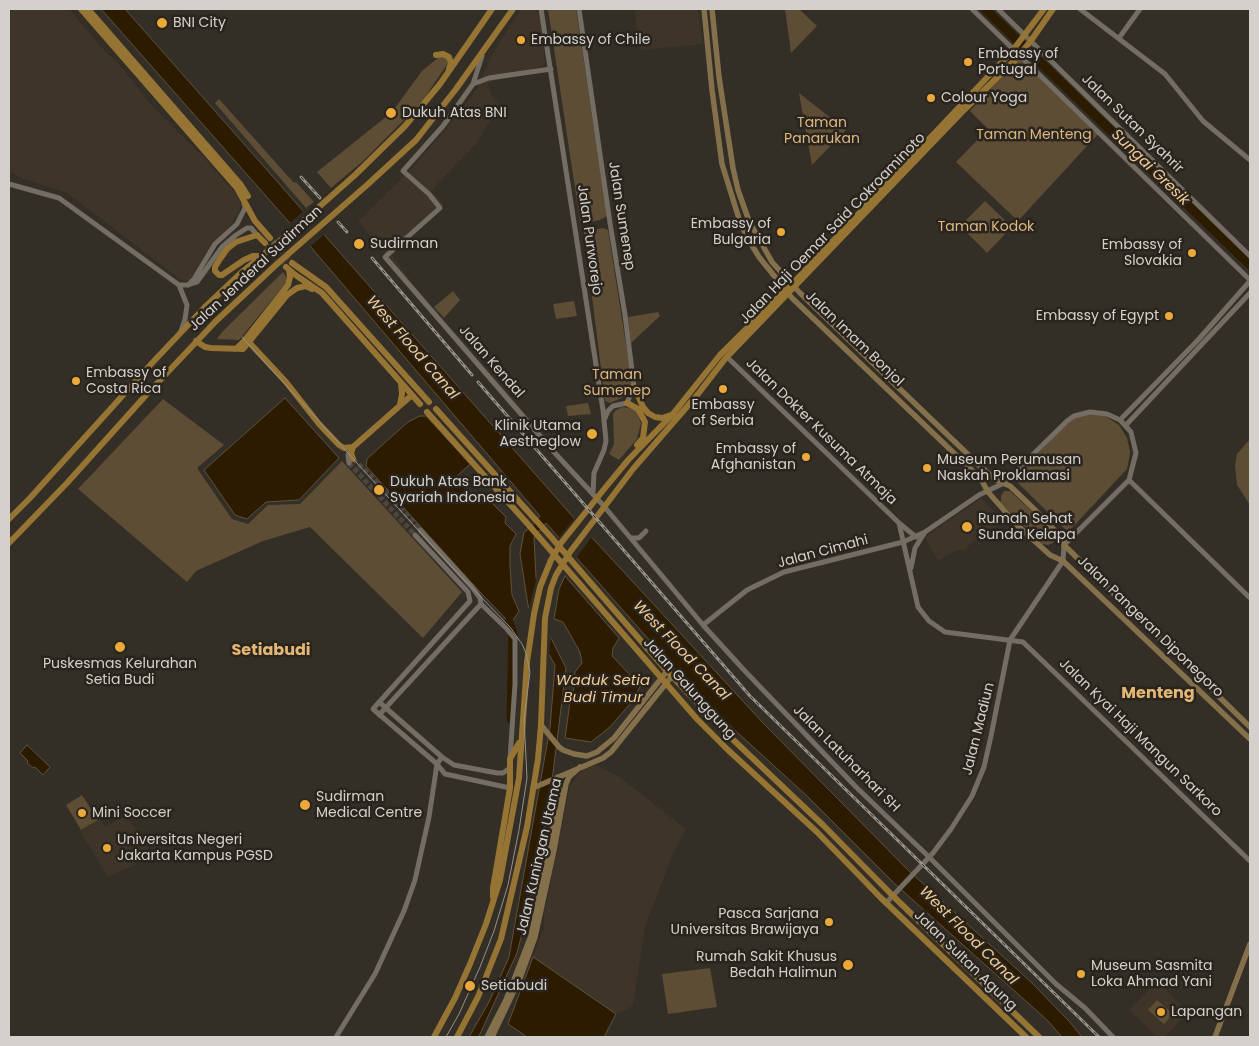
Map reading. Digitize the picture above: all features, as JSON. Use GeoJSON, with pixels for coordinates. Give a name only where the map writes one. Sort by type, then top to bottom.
{"type":"FeatureCollection","features":[{"type":"Feature","properties":{"kind":"main road"},"geometry":{"type":"LineString","coordinates":[[81,9],[237,188],[259,230],[267,240]]}},
{"type":"Feature","properties":{"kind":"main road"},"geometry":{"type":"LineString","coordinates":[[88,9],[236,179],[248,197],[259,230]]}},
{"type":"Feature","properties":{"kind":"main road","name":"Jalan Jenderal Sudirman"},"geometry":{"type":"LineString","coordinates":[[9,519],[205,307],[389,143],[418,112],[492,9]]}},
{"type":"Feature","properties":{"kind":"main road","name":"Jalan Jenderal Sudirman"},"geometry":{"type":"LineString","coordinates":[[9,543],[52,500],[196,341],[274,266],[411,145],[432,121],[513,9]]}},
{"type":"Feature","properties":{"kind":"main road","name":"Jalan Imam Bonjol"},"geometry":{"type":"LineString","coordinates":[[704,9],[722,164],[728,188],[747,237],[759,257],[786,292],[980,479],[988,492]]}},
{"type":"Feature","properties":{"kind":"main road","name":"Jalan Imam Bonjol"},"geometry":{"type":"LineString","coordinates":[[712,9],[719,77],[733,168],[738,190],[749,221],[766,252],[793,286],[981,468],[996,480],[1004,483]]}},
{"type":"Feature","properties":{"kind":"main road","name":"Jalan Haji Oemar Said Cokroaminoto"},"geometry":{"type":"LineString","coordinates":[[793,286],[1014,49],[1044,9]]}},
{"type":"Feature","properties":{"kind":"main road","name":"Jalan Haji Oemar Said Cokroaminoto"},"geometry":{"type":"LineString","coordinates":[[628,460],[672,415],[720,355],[793,286],[1020,54],[1053,9]]}},
{"type":"Feature","properties":{"kind":"main road"},"geometry":{"type":"LineString","coordinates":[[436,55],[443,54],[449,57],[451,63],[447,73]]}},
{"type":"Feature","properties":{"kind":"main road"},"geometry":{"type":"LineString","coordinates":[[259,230],[233,244],[220,259],[215,267],[215,271],[222,275],[244,260],[253,256],[261,256]]}},
{"type":"Feature","properties":{"kind":"main road"},"geometry":{"type":"LineString","coordinates":[[196,341],[211,348],[244,349],[248,340],[288,285],[290,277],[289,267]]}},
{"type":"Feature","properties":{"kind":"main road"},"geometry":{"type":"LineString","coordinates":[[289,267],[322,293],[401,381],[419,404],[408,402],[399,406]]}},
{"type":"Feature","properties":{"kind":"main road"},"geometry":{"type":"LineString","coordinates":[[289,267],[326,287],[429,402]]}},
{"type":"Feature","properties":{"kind":"main road"},"geometry":{"type":"LineString","coordinates":[[248,340],[288,295],[297,288],[306,286],[322,293]]}},
{"type":"Feature","properties":{"kind":"main road","name":"Jalan Haji Oemar Said Cokroaminoto"},"geometry":{"type":"LineString","coordinates":[[457,1037],[478,997],[501,939],[536,787],[541,725],[545,618],[551,588],[556,575],[570,552],[633,469],[698,394],[727,357],[786,292]]}},
{"type":"Feature","properties":{"kind":"main road"},"geometry":{"type":"LineString","coordinates":[[248,340],[286,382],[338,445],[344,448],[353,447]]}},
{"type":"Feature","properties":{"kind":"main road"},"geometry":{"type":"LineString","coordinates":[[883,384],[889,378]]}},
{"type":"Feature","properties":{"kind":"main road"},"geometry":{"type":"LineString","coordinates":[[399,406],[402,394],[401,381]]}},
{"type":"Feature","properties":{"kind":"main road"},"geometry":{"type":"LineString","coordinates":[[634,386],[643,408],[648,413],[662,418],[672,415]]}},
{"type":"Feature","properties":{"kind":"main road"},"geometry":{"type":"LineString","coordinates":[[351,459],[353,447],[412,395]]}},
{"type":"Feature","properties":{"kind":"main road"},"geometry":{"type":"LineString","coordinates":[[434,1037],[455,998],[470,964],[500,880],[514,809],[527,662],[540,588],[551,560],[643,438],[645,427],[643,416],[638,409],[628,404]]}},
{"type":"Feature","properties":{"kind":"main road","name":"Jalan Galunggung"},"geometry":{"type":"LineString","coordinates":[[436,409],[551,537],[669,673],[725,732],[894,894]]}},
{"type":"Feature","properties":{"kind":"main road","name":"Jalan Galunggung"},"geometry":{"type":"LineString","coordinates":[[427,412],[526,522],[664,681],[727,749],[788,805],[886,903]]}},
{"type":"Feature","properties":{"kind":"main road","name":"Jalan Pangeran Diponegoro"},"geometry":{"type":"LineString","coordinates":[[1004,483],[1016,492],[1058,534],[1064,545],[1250,727]]}},
{"type":"Feature","properties":{"kind":"main road","name":"Jalan Pangeran Diponegoro"},"geometry":{"type":"LineString","coordinates":[[988,492],[1024,531],[1050,555],[1063,561],[1250,739]]}},
{"type":"Feature","properties":{"kind":"main road"},"geometry":{"type":"LineString","coordinates":[[536,787],[603,758],[611,752],[669,673]]}},
{"type":"Feature","properties":{"kind":"main road"},"geometry":{"type":"LineString","coordinates":[[541,725],[563,750],[587,756],[597,752],[614,738],[664,681]]}},
{"type":"Feature","properties":{"kind":"main road"},"geometry":{"type":"LineString","coordinates":[[493,901],[493,888],[510,788],[510,759],[520,742]]}},
{"type":"Feature","properties":{"kind":"main road","name":"Jalan Kuningan Utama"},"geometry":{"type":"LineString","coordinates":[[492,1037],[520,978],[533,936],[566,784],[569,777],[580,767]]}},
{"type":"Feature","properties":{"kind":"main road","name":"Jalan Kuningan Utama"},"geometry":{"type":"LineString","coordinates":[[552,850],[560,793],[556,777]]}},
{"type":"Feature","properties":{"kind":"main road"},"geometry":{"type":"LineString","coordinates":[[788,805],[794,798]]}},
{"type":"Feature","properties":{"kind":"main road","name":"Jalan Sultan Agung"},"geometry":{"type":"LineString","coordinates":[[894,894],[1039,1037]]}},
{"type":"Feature","properties":{"kind":"main road","name":"Jalan Sultan Agung"},"geometry":{"type":"LineString","coordinates":[[886,903],[1026,1037]]}},
{"type":"Feature","properties":{"kind":"main road","name":"Jalan Kuningan Utama"},"geometry":{"type":"LineString","coordinates":[[487,1037],[510,993],[533,936]]}},
{"type":"Feature","properties":{"kind":"main road"},"geometry":{"type":"LineString","coordinates":[[937,950],[943,944]]}},
{"type":"Feature","properties":{"kind":"main road"},"geometry":{"type":"LineString","coordinates":[[1215,1037],[1250,944]]}},
{"type":"Feature","properties":{"kind":"street","name":"Jalan Purworejo"},"geometry":{"type":"LineString","coordinates":[[541,9],[606,410]]}},
{"type":"Feature","properties":{"kind":"street","name":"Jalan Sumenep"},"geometry":{"type":"LineString","coordinates":[[579,9],[610,223],[626,315],[634,386],[628,404]]}},
{"type":"Feature","properties":{"kind":"street"},"geometry":{"type":"LineString","coordinates":[[972,9],[1250,280],[1198,340],[1120,420]]}},
{"type":"Feature","properties":{"kind":"street","name":"Jalan Sutan Syahrir"},"geometry":{"type":"LineString","coordinates":[[998,9],[1250,256]]}},
{"type":"Feature","properties":{"kind":"street"},"geometry":{"type":"LineString","coordinates":[[1080,9],[1169,78],[1203,121],[1250,160]]}},
{"type":"Feature","properties":{"kind":"street"},"geometry":{"type":"LineString","coordinates":[[1119,38],[1140,9]]}},
{"type":"Feature","properties":{"kind":"street"},"geometry":{"type":"LineString","coordinates":[[473,84],[484,50]]}},
{"type":"Feature","properties":{"kind":"street"},"geometry":{"type":"LineString","coordinates":[[477,68],[490,78]]}},
{"type":"Feature","properties":{"kind":"street"},"geometry":{"type":"LineString","coordinates":[[473,84],[490,78],[551,69]]}},
{"type":"Feature","properties":{"kind":"street","name":"Jalan Kendal"},"geometry":{"type":"LineString","coordinates":[[473,84],[443,126],[403,171],[429,194],[440,208],[385,257],[581,480]]}},
{"type":"Feature","properties":{"kind":"street"},"geometry":{"type":"LineString","coordinates":[[188,285],[215,244],[231,231],[242,215],[244,202],[237,188],[236,179]]}},
{"type":"Feature","properties":{"kind":"street"},"geometry":{"type":"LineString","coordinates":[[9,184],[59,198],[179,285],[188,305],[180,333]]}},
{"type":"Feature","properties":{"kind":"street"},"geometry":{"type":"LineString","coordinates":[[179,285],[197,282],[222,247],[247,228],[259,230]]}},
{"type":"Feature","properties":{"kind":"street"},"geometry":{"type":"LineString","coordinates":[[1126,425],[1250,293]]}},
{"type":"Feature","properties":{"kind":"street","name":"Jalan Dokter Kusuma Atmaja"},"geometry":{"type":"LineString","coordinates":[[727,357],[899,523],[916,537]]}},
{"type":"Feature","properties":{"kind":"street"},"geometry":{"type":"LineString","coordinates":[[592,492],[594,473],[606,441],[604,421],[606,410],[613,406],[628,404]]}},
{"type":"Feature","properties":{"kind":"street"},"geometry":{"type":"LineString","coordinates":[[1010,640],[945,632],[936,626],[918,607],[910,571],[915,548],[925,532],[979,495],[1004,483],[1074,416],[1098,412],[1113,416],[1126,425],[1133,438],[1136,453],[1128,480],[1064,545],[1063,561]]}},
{"type":"Feature","properties":{"kind":"street"},"geometry":{"type":"LineString","coordinates":[[338,445],[351,459]]}},
{"type":"Feature","properties":{"kind":"street"},"geometry":{"type":"LineString","coordinates":[[581,480],[588,479],[594,473]]}},
{"type":"Feature","properties":{"kind":"street","name":"Jalan Latuharhari SH"},"geometry":{"type":"LineString","coordinates":[[581,480],[703,626],[845,776],[1044,972],[1085,1008],[1113,1037]]}},
{"type":"Feature","properties":{"kind":"street"},"geometry":{"type":"LineString","coordinates":[[1128,480],[1250,598]]}},
{"type":"Feature","properties":{"kind":"street","name":"Jalan Dokter Kusuma Atmaja"},"geometry":{"type":"LineString","coordinates":[[899,523],[910,571]]}},
{"type":"Feature","properties":{"kind":"street"},"geometry":{"type":"LineString","coordinates":[[420,530],[476,592],[481,604],[515,639],[515,684],[510,759]]}},
{"type":"Feature","properties":{"kind":"street"},"geometry":{"type":"LineString","coordinates":[[631,538],[639,538],[646,531]]}},
{"type":"Feature","properties":{"kind":"street","name":"Jalan Cimahi"},"geometry":{"type":"LineString","coordinates":[[703,626],[747,590],[784,572],[903,542],[925,532]]}},
{"type":"Feature","properties":{"kind":"street"},"geometry":{"type":"LineString","coordinates":[[415,535],[468,592],[471,599],[468,605],[373,709],[437,764],[445,774],[510,788]]}},
{"type":"Feature","properties":{"kind":"street"},"geometry":{"type":"LineString","coordinates":[[436,559],[442,554]]}},
{"type":"Feature","properties":{"kind":"street","name":"Jalan Madiun"},"geometry":{"type":"LineString","coordinates":[[886,903],[929,857],[951,829],[967,804],[984,767],[992,736],[1010,640],[1063,561]]}},
{"type":"Feature","properties":{"kind":"street"},"geometry":{"type":"LineString","coordinates":[[380,714],[481,604]]}},
{"type":"Feature","properties":{"kind":"street","name":"Jalan Kyai Haji Mangun Sarkoro"},"geometry":{"type":"LineString","coordinates":[[1010,640],[1022,642],[1084,699],[1250,860]]}},
{"type":"Feature","properties":{"kind":"street"},"geometry":{"type":"LineString","coordinates":[[379,702],[442,757],[454,765],[497,774],[504,773],[511,768]]}},
{"type":"Feature","properties":{"kind":"street"},"geometry":{"type":"LineString","coordinates":[[336,1037],[375,974],[410,894],[430,817],[437,764],[442,757]]}},
{"type":"Feature","properties":{"kind":"shaded area"},"geometry":{"type":"Polygon","coordinates":[[[11,9],[69,9],[101,47],[124,70],[151,105],[207,161],[237,195],[241,203],[236,217],[187,281],[181,280],[66,192],[23,179],[9,171],[9,15],[11,9]]]}},
{"type":"Feature","properties":{"kind":"shaded area"},"geometry":{"type":"Polygon","coordinates":[[[521,9],[536,9],[543,26],[545,65],[488,83],[491,95],[500,104],[477,143],[431,191],[444,205],[390,252],[414,286],[556,448],[552,451],[462,349],[358,221],[407,173],[443,133],[478,88],[491,56],[521,9]]]}},
{"type":"Feature","properties":{"kind":"shaded area"},"geometry":{"type":"Polygon","coordinates":[[[634,9],[698,9],[703,44],[640,50],[634,9]]]}},
{"type":"Feature","properties":{"kind":"shaded area","name":"Rumah Sehat Sunda Kelapa"},"geometry":{"type":"Polygon","coordinates":[[[981,498],[1003,520],[989,535],[981,535],[964,550],[957,550],[938,561],[925,537],[981,498]]]}},
{"type":"Feature","properties":{"kind":"shaded area"},"geometry":{"type":"Polygon","coordinates":[[[593,764],[617,775],[686,829],[672,856],[645,927],[633,1006],[616,1014],[533,957],[544,928],[544,915],[570,786],[584,768],[593,764]]]}},
{"type":"Feature","properties":{"kind":"shaded area","name":"Universitas Negeri Jakarta Kampus PGSD"},"geometry":{"type":"Polygon","coordinates":[[[126,815],[152,853],[135,865],[108,877],[80,831],[100,819],[105,827],[126,815]]]}},
{"type":"Feature","properties":{"kind":"shaded area"},"geometry":{"type":"Polygon","coordinates":[[[1157,981],[1189,1012],[1164,1037],[1157,1037],[1129,1010],[1157,981]]]}},
{"type":"Feature","properties":{"kind":"green space"},"geometry":{"type":"Polygon","coordinates":[[[548,9],[576,9],[607,216],[600,220],[586,223],[580,221],[548,9]]]}},
{"type":"Feature","properties":{"kind":"green space"},"geometry":{"type":"Polygon","coordinates":[[[785,9],[799,9],[817,26],[791,53],[785,9]]]}},
{"type":"Feature","properties":{"kind":"green space"},"geometry":{"type":"Polygon","coordinates":[[[439,57],[447,59],[448,63],[425,97],[363,161],[331,188],[317,172],[392,112],[422,71],[439,57]]]}},
{"type":"Feature","properties":{"kind":"green space","name":"Taman Menteng"},"geometry":{"type":"Polygon","coordinates":[[[1019,57],[1099,133],[1018,221],[956,162],[988,129],[970,111],[1019,57]]]}},
{"type":"Feature","properties":{"kind":"green space","name":"Taman Panarukan"},"geometry":{"type":"Polygon","coordinates":[[[799,93],[846,130],[812,165],[799,93]]]}},
{"type":"Feature","properties":{"kind":"green space"},"geometry":{"type":"Polygon","coordinates":[[[219,99],[294,183],[296,182],[314,202],[306,208],[215,103],[219,99]]]}},
{"type":"Feature","properties":{"kind":"green space","name":"Taman Kodok"},"geometry":{"type":"Polygon","coordinates":[[[985,201],[1012,227],[987,253],[960,226],[985,201]]]}},
{"type":"Feature","properties":{"kind":"green space","name":"Taman Sumenep"},"geometry":{"type":"Polygon","coordinates":[[[603,228],[608,230],[632,383],[630,391],[626,396],[610,403],[605,401],[584,232],[603,228]]]}},
{"type":"Feature","properties":{"kind":"green space"},"geometry":{"type":"Polygon","coordinates":[[[283,272],[287,278],[285,284],[239,340],[217,339],[222,332],[283,272]]]}},
{"type":"Feature","properties":{"kind":"green space"},"geometry":{"type":"Polygon","coordinates":[[[453,291],[460,300],[444,318],[434,307],[453,291]]]}},
{"type":"Feature","properties":{"kind":"green space"},"geometry":{"type":"Polygon","coordinates":[[[574,301],[577,316],[556,319],[553,304],[574,301]]]}},
{"type":"Feature","properties":{"kind":"green space"},"geometry":{"type":"Polygon","coordinates":[[[658,312],[660,316],[631,343],[628,317],[658,312]]]}},
{"type":"Feature","properties":{"kind":"green space"},"geometry":{"type":"Polygon","coordinates":[[[163,399],[224,445],[197,468],[232,519],[248,524],[268,505],[300,504],[342,461],[462,592],[423,638],[310,527],[263,541],[196,571],[187,582],[78,489],[163,399]]]}},
{"type":"Feature","properties":{"kind":"green space"},"geometry":{"type":"Polygon","coordinates":[[[588,403],[591,414],[568,416],[566,406],[588,403]]]}},
{"type":"Feature","properties":{"kind":"green space"},"geometry":{"type":"Polygon","coordinates":[[[622,407],[636,411],[641,423],[637,439],[619,460],[609,454],[614,444],[613,414],[622,407]]]}},
{"type":"Feature","properties":{"kind":"green space"},"geometry":{"type":"Polygon","coordinates":[[[1090,414],[1105,416],[1119,425],[1127,438],[1130,452],[1129,459],[1127,469],[1068,532],[1014,479],[1071,419],[1090,414]]]}},
{"type":"Feature","properties":{"kind":"green space"},"geometry":{"type":"Polygon","coordinates":[[[1250,439],[1250,505],[1237,485],[1235,466],[1237,454],[1250,439]]]}},
{"type":"Feature","properties":{"kind":"green space"},"geometry":{"type":"Polygon","coordinates":[[[1004,491],[1010,491],[1054,532],[1055,539],[1053,543],[1048,545],[1042,544],[1001,503],[1001,496],[1004,491]]]}},
{"type":"Feature","properties":{"kind":"green space","name":"Mini Soccer"},"geometry":{"type":"Polygon","coordinates":[[[82,795],[98,820],[81,830],[66,805],[82,795]]]}},
{"type":"Feature","properties":{"kind":"green space"},"geometry":{"type":"Polygon","coordinates":[[[710,968],[717,1007],[668,1014],[662,974],[710,968]]]}},
{"type":"Feature","properties":{"kind":"green space","name":"Lapangan"},"geometry":{"type":"Polygon","coordinates":[[[1157,1000],[1173,1014],[1164,1024],[1148,1010],[1157,1000]]]}},
{"type":"Feature","properties":{"kind":"water","name":"West Flood Canal"},"geometry":{"type":"Polygon","coordinates":[[[101,9],[125,9],[574,518],[764,724],[908,870],[1032,983],[1082,1037],[1062,1037],[1047,1020],[895,884],[807,796],[727,723],[673,667],[546,523],[534,537],[536,577],[546,628],[566,668],[552,781],[528,911],[517,953],[480,1034],[478,1037],[469,1037],[489,1002],[509,957],[550,728],[555,665],[539,637],[528,605],[520,554],[524,532],[540,516],[310,246],[101,9]]]}},
{"type":"Feature","properties":{"kind":"water"},"geometry":{"type":"Polygon","coordinates":[[[285,398],[339,458],[299,500],[266,502],[247,519],[235,515],[204,470],[285,398]]]}},
{"type":"Feature","properties":{"kind":"water"},"geometry":{"type":"Polygon","coordinates":[[[420,416],[426,416],[470,464],[456,477],[477,502],[485,496],[506,517],[505,523],[516,534],[510,546],[510,566],[512,595],[519,611],[514,619],[509,622],[366,466],[367,459],[381,446],[408,422],[420,416]]]}},
{"type":"Feature","properties":{"kind":"water","name":"Waduk Setia Budi Timur"},"geometry":{"type":"Polygon","coordinates":[[[565,576],[619,638],[613,648],[612,656],[630,675],[640,675],[643,679],[635,698],[610,727],[591,742],[565,738],[570,702],[573,698],[575,672],[582,663],[580,652],[563,622],[554,619],[559,589],[565,576]]]}},
{"type":"Feature","properties":{"kind":"water"},"geometry":{"type":"Polygon","coordinates":[[[27,745],[50,767],[43,775],[35,767],[33,768],[27,763],[28,761],[20,753],[27,745]]]}},
{"type":"Feature","properties":{"kind":"water"},"geometry":{"type":"Polygon","coordinates":[[[533,957],[616,1014],[604,1037],[527,1037],[508,1024],[533,957]]]}},
{"type":"Feature","properties":{"kind":"pier"},"geometry":{"type":"Polygon","coordinates":[[[306,209],[327,232],[309,248],[288,225],[306,209]]]}},
{"type":"Feature","properties":{"kind":"pier"},"geometry":{"type":"Polygon","coordinates":[[[576,516],[593,535],[575,560],[557,540],[576,516]]]}},
{"type":"Feature","properties":{"kind":"pier"},"geometry":{"type":"Polygon","coordinates":[[[538,573],[541,597],[551,633],[549,655],[547,656],[537,638],[528,611],[538,573]]]}},
{"type":"Feature","properties":{"kind":"waterway","name":"Sungai Gresik"},"geometry":{"type":"LineString","coordinates":[[985,9],[1250,265]]}},
{"type":"Feature","properties":{"kind":"waterway"},"geometry":{"type":"LineString","coordinates":[[509,622],[513,633],[511,719]]}},
{"type":"Feature","properties":{"kind":"tunnel"},"geometry":{"type":"LineString","coordinates":[[273,241],[292,263]]}},
{"type":"Feature","properties":{"kind":"tunnel"},"geometry":{"type":"LineString","coordinates":[[267,246],[286,267]]}},
{"type":"Feature","properties":{"kind":"tunnel"},"geometry":{"type":"LineString","coordinates":[[353,459],[420,530]]}},
{"type":"Feature","properties":{"kind":"tunnel"},"geometry":{"type":"LineString","coordinates":[[349,463],[415,535]]}},
{"type":"Feature","properties":{"kind":"tram line"},"geometry":{"type":"LineString","coordinates":[[242,337],[451,566],[510,627],[526,653],[530,672],[524,719],[527,778],[508,885],[494,931],[480,967],[459,1014],[446,1037]]}},
{"type":"Feature","properties":{"kind":"railway"},"geometry":{"type":"LineString","coordinates":[[301,177],[320,198]]}},
{"type":"Feature","properties":{"kind":"railway"},"geometry":{"type":"LineString","coordinates":[[338,222],[347,232]]}},
{"type":"Feature","properties":{"kind":"railway"},"geometry":{"type":"LineString","coordinates":[[372,258],[472,375]]}},
{"type":"Feature","properties":{"kind":"railway"},"geometry":{"type":"LineString","coordinates":[[478,382],[750,696],[1099,1037]]}},
{"type":"Feature","properties":{"kind":"place","name":"BNI City"},"geometry":{"type":"Point","coordinates":[162,23]}},
{"type":"Feature","properties":{"kind":"place","name":"Embassy of Chile"},"geometry":{"type":"Point","coordinates":[521,40]}},
{"type":"Feature","properties":{"kind":"place","name":"Embassy of Portugal"},"geometry":{"type":"Point","coordinates":[968,62]}},
{"type":"Feature","properties":{"kind":"place","name":"Colour Yoga"},"geometry":{"type":"Point","coordinates":[931,98]}},
{"type":"Feature","properties":{"kind":"place","name":"Dukuh Atas BNI"},"geometry":{"type":"Point","coordinates":[391,113]}},
{"type":"Feature","properties":{"kind":"place","name":"Embassy of Bulgaria"},"geometry":{"type":"Point","coordinates":[781,232]}},
{"type":"Feature","properties":{"kind":"place","name":"Sudirman"},"geometry":{"type":"Point","coordinates":[359,244]}},
{"type":"Feature","properties":{"kind":"place","name":"Embassy of Slovakia"},"geometry":{"type":"Point","coordinates":[1192,253]}},
{"type":"Feature","properties":{"kind":"place","name":"Embassy of Egypt"},"geometry":{"type":"Point","coordinates":[1169,316]}},
{"type":"Feature","properties":{"kind":"place","name":"Embassy of Costa Rica"},"geometry":{"type":"Point","coordinates":[76,381]}},
{"type":"Feature","properties":{"kind":"place","name":"Embassy of Serbia"},"geometry":{"type":"Point","coordinates":[723,389]}},
{"type":"Feature","properties":{"kind":"place","name":"Klinik Utama Aestheglow"},"geometry":{"type":"Point","coordinates":[592,434]}},
{"type":"Feature","properties":{"kind":"place","name":"Embassy of Afghanistan"},"geometry":{"type":"Point","coordinates":[806,457]}},
{"type":"Feature","properties":{"kind":"place","name":"Museum Perumusan Naskah Proklamasi"},"geometry":{"type":"Point","coordinates":[927,468]}},
{"type":"Feature","properties":{"kind":"place","name":"Dukuh Atas Bank Syariah Indonesia"},"geometry":{"type":"Point","coordinates":[379,490]}},
{"type":"Feature","properties":{"kind":"place","name":"Rumah Sehat Sunda Kelapa"},"geometry":{"type":"Point","coordinates":[967,527]}},
{"type":"Feature","properties":{"kind":"place","name":"Puskesmas Kelurahan Setia Budi"},"geometry":{"type":"Point","coordinates":[120,647]}},
{"type":"Feature","properties":{"kind":"place","name":"Sudirman Medical Centre"},"geometry":{"type":"Point","coordinates":[305,805]}},
{"type":"Feature","properties":{"kind":"place","name":"Mini Soccer"},"geometry":{"type":"Point","coordinates":[82,813]}},
{"type":"Feature","properties":{"kind":"place","name":"Universitas Negeri Jakarta Kampus PGSD"},"geometry":{"type":"Point","coordinates":[107,848]}},
{"type":"Feature","properties":{"kind":"place","name":"Pasca Sarjana Universitas Brawijaya"},"geometry":{"type":"Point","coordinates":[829,922]}},
{"type":"Feature","properties":{"kind":"place","name":"Rumah Sakit Khusus Bedah Halimun"},"geometry":{"type":"Point","coordinates":[848,965]}},
{"type":"Feature","properties":{"kind":"place","name":"Museum Sasmita Loka Ahmad Yani"},"geometry":{"type":"Point","coordinates":[1081,974]}},
{"type":"Feature","properties":{"kind":"place","name":"Setiabudi"},"geometry":{"type":"Point","coordinates":[470,986]}},
{"type":"Feature","properties":{"kind":"place","name":"Lapangan"},"geometry":{"type":"Point","coordinates":[1161,1012]}},
{"type":"Feature","properties":{"kind":"district","name":"Setiabudi"},"geometry":{"type":"Point","coordinates":[271,651]}},
{"type":"Feature","properties":{"kind":"district","name":"Menteng"},"geometry":{"type":"Point","coordinates":[1158,694]}}]}
